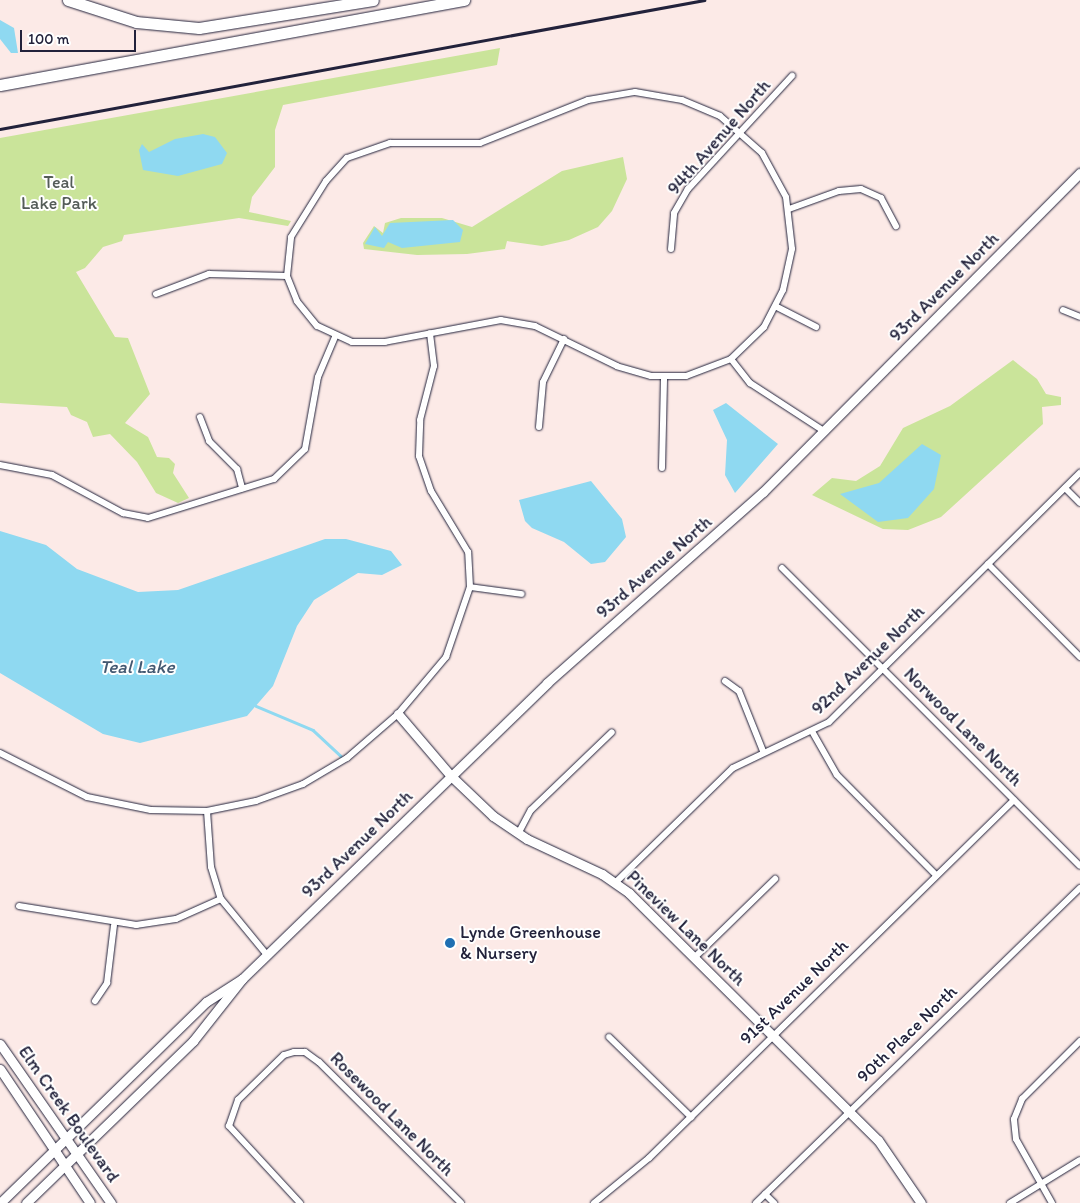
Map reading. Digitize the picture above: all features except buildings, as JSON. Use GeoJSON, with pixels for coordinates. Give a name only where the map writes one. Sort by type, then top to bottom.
{"type":"FeatureCollection","features":[{"type":"Feature","properties":{"kind":"highway"},"geometry":{"type":"LineString","coordinates":[[68,0],[136,22],[199,28],[373,0]]}},
{"type":"Feature","properties":{"kind":"highway"},"geometry":{"type":"LineString","coordinates":[[0,85],[464,0]]}},
{"type":"Feature","properties":{"kind":"street","name":"94th Avenue North"},"geometry":{"type":"LineString","coordinates":[[671,249],[680,201],[792,76]]}},
{"type":"Feature","properties":{"kind":"street"},"geometry":{"type":"LineString","coordinates":[[635,92],[705,108],[743,132],[772,168],[789,209],[789,270],[777,307],[731,359],[702,372],[664,378],[625,369],[535,326],[501,320],[368,343],[335,337],[306,315],[287,276],[291,237],[326,181],[347,158],[377,145],[480,143],[588,100],[635,92]]}},
{"type":"Feature","properties":{"kind":"street","name":"93rd Avenue North"},"geometry":{"type":"LineString","coordinates":[[26,1203],[193,1041],[242,979],[451,776],[824,431],[1080,173]]}},
{"type":"Feature","properties":{"kind":"street"},"geometry":{"type":"LineString","coordinates":[[789,209],[839,191],[861,188],[881,198],[896,226]]}},
{"type":"Feature","properties":{"kind":"street"},"geometry":{"type":"LineString","coordinates":[[156,294],[209,274],[287,276]]}},
{"type":"Feature","properties":{"kind":"street"},"geometry":{"type":"LineString","coordinates":[[777,307],[816,328]]}},
{"type":"Feature","properties":{"kind":"street"},"geometry":{"type":"LineString","coordinates":[[1062,310],[1080,317]]}},
{"type":"Feature","properties":{"kind":"street"},"geometry":{"type":"LineString","coordinates":[[0,754],[87,797],[151,810],[207,811],[256,801],[304,784],[347,758],[398,714],[446,657],[470,587],[465,544],[431,491],[420,456],[420,420],[434,366],[430,333]]}},
{"type":"Feature","properties":{"kind":"street"},"geometry":{"type":"LineString","coordinates":[[0,465],[52,475],[136,517],[160,516],[274,479],[305,449],[318,377],[335,337]]}},
{"type":"Feature","properties":{"kind":"street"},"geometry":{"type":"LineString","coordinates":[[539,427],[543,382],[564,339]]}},
{"type":"Feature","properties":{"kind":"street"},"geometry":{"type":"LineString","coordinates":[[731,359],[750,383],[824,431]]}},
{"type":"Feature","properties":{"kind":"street"},"geometry":{"type":"LineString","coordinates":[[662,468],[664,378]]}},
{"type":"Feature","properties":{"kind":"street"},"geometry":{"type":"LineString","coordinates":[[200,417],[209,441],[237,469],[242,488]]}},
{"type":"Feature","properties":{"kind":"street","name":"92nd Avenue North"},"geometry":{"type":"LineString","coordinates":[[616,882],[733,768],[763,751],[813,733],[883,668],[1080,473]]}},
{"type":"Feature","properties":{"kind":"street"},"geometry":{"type":"LineString","coordinates":[[1065,488],[1080,503]]}},
{"type":"Feature","properties":{"kind":"street"},"geometry":{"type":"LineString","coordinates":[[988,564],[1080,657]]}},
{"type":"Feature","properties":{"kind":"street","name":"Norwood Lane North"},"geometry":{"type":"LineString","coordinates":[[782,568],[1080,866]]}},
{"type":"Feature","properties":{"kind":"street"},"geometry":{"type":"LineString","coordinates":[[470,587],[522,594]]}},
{"type":"Feature","properties":{"kind":"street"},"geometry":{"type":"LineString","coordinates":[[726,681],[739,691],[763,751]]}},
{"type":"Feature","properties":{"kind":"street","name":"Pineview Lane North"},"geometry":{"type":"LineString","coordinates":[[398,714],[451,776],[518,834],[616,882],[849,1111],[895,1160],[921,1203]]}},
{"type":"Feature","properties":{"kind":"street"},"geometry":{"type":"LineString","coordinates":[[518,834],[531,810],[612,732]]}},
{"type":"Feature","properties":{"kind":"street"},"geometry":{"type":"LineString","coordinates":[[813,733],[832,770],[936,875]]}},
{"type":"Feature","properties":{"kind":"street","name":"91st Avenue North"},"geometry":{"type":"LineString","coordinates":[[594,1203],[691,1117],[771,1034],[1014,800]]}},
{"type":"Feature","properties":{"kind":"street"},"geometry":{"type":"LineString","coordinates":[[207,811],[212,866],[221,899],[267,955]]}},
{"type":"Feature","properties":{"kind":"street"},"geometry":{"type":"LineString","coordinates":[[694,957],[775,879]]}},
{"type":"Feature","properties":{"kind":"street","name":"90th Place North"},"geometry":{"type":"LineString","coordinates":[[756,1203],[1080,888]]}},
{"type":"Feature","properties":{"kind":"street"},"geometry":{"type":"LineString","coordinates":[[19,906],[114,925],[176,919],[221,899]]}},
{"type":"Feature","properties":{"kind":"street"},"geometry":{"type":"LineString","coordinates":[[95,1002],[107,983],[114,925]]}},
{"type":"Feature","properties":{"kind":"street","name":"93rd Avenue North"},"geometry":{"type":"LineString","coordinates":[[0,1203],[206,1002],[242,979]]}},
{"type":"Feature","properties":{"kind":"street"},"geometry":{"type":"LineString","coordinates":[[609,1037],[691,1117]]}},
{"type":"Feature","properties":{"kind":"street"},"geometry":{"type":"LineString","coordinates":[[1052,1203],[1016,1139],[1016,1109],[1080,1041]]}},
{"type":"Feature","properties":{"kind":"street","name":"Elm Creek Boulevard"},"geometry":{"type":"LineString","coordinates":[[0,1044],[111,1203]]}},
{"type":"Feature","properties":{"kind":"street","name":"Rosewood Lane North"},"geometry":{"type":"LineString","coordinates":[[300,1203],[229,1126],[238,1100],[273,1065],[294,1052],[314,1057],[461,1203]]}},
{"type":"Feature","properties":{"kind":"street","name":"Elm Creek Boulevard"},"geometry":{"type":"LineString","coordinates":[[0,1069],[90,1203]]}},
{"type":"Feature","properties":{"kind":"street"},"geometry":{"type":"LineString","coordinates":[[1010,1203],[1080,1160]]}},
{"type":"Feature","properties":{"kind":"street"},"geometry":{"type":"LineString","coordinates":[[765,1194],[774,1203]]}},
{"type":"Feature","properties":{"kind":"green space","name":"Teal Lake Park"},"geometry":{"type":"Polygon","coordinates":[[[500,48],[497,65],[283,105],[275,130],[275,167],[252,197],[249,212],[291,221],[288,226],[239,218],[124,235],[122,241],[103,247],[85,268],[76,272],[115,337],[128,338],[150,394],[125,423],[148,437],[157,457],[169,458],[175,464],[173,473],[189,498],[178,503],[156,493],[137,462],[110,434],[93,437],[87,422],[71,415],[67,407],[0,403],[0,138],[500,48]]]}},
{"type":"Feature","properties":{"kind":"green space"},"geometry":{"type":"Polygon","coordinates":[[[623,157],[627,179],[612,211],[598,227],[569,240],[542,246],[507,241],[505,249],[467,254],[417,255],[364,249],[363,243],[374,226],[383,233],[385,223],[401,218],[442,218],[472,227],[562,171],[623,157]]]}},
{"type":"Feature","properties":{"kind":"green space"},"geometry":{"type":"Polygon","coordinates":[[[1013,360],[1037,379],[1046,394],[1061,397],[1061,405],[1042,407],[1043,424],[941,517],[908,530],[883,529],[812,495],[832,478],[856,481],[880,466],[903,428],[950,406],[1013,360]]]}},
{"type":"Feature","properties":{"kind":"water"},"geometry":{"type":"Polygon","coordinates":[[[0,20],[14,28],[18,53],[11,53],[0,39],[0,20]]]}},
{"type":"Feature","properties":{"kind":"water"},"geometry":{"type":"Polygon","coordinates":[[[203,134],[215,137],[227,153],[222,164],[178,176],[143,170],[139,150],[142,144],[149,152],[175,139],[203,134]]]}},
{"type":"Feature","properties":{"kind":"water"},"geometry":{"type":"Polygon","coordinates":[[[453,220],[463,230],[460,242],[402,248],[388,242],[384,248],[365,244],[375,227],[382,236],[390,223],[453,220]]]}},
{"type":"Feature","properties":{"kind":"water"},"geometry":{"type":"Polygon","coordinates":[[[726,403],[778,444],[735,493],[725,475],[727,440],[713,410],[726,403]]]}},
{"type":"Feature","properties":{"kind":"water"},"geometry":{"type":"Polygon","coordinates":[[[922,444],[941,455],[934,489],[908,518],[878,522],[840,494],[879,483],[922,444]]]}},
{"type":"Feature","properties":{"kind":"water"},"geometry":{"type":"Polygon","coordinates":[[[591,481],[622,519],[626,537],[605,562],[591,564],[564,542],[532,528],[525,521],[519,500],[591,481]]]}},
{"type":"Feature","properties":{"kind":"water","name":"Teal Lake"},"geometry":{"type":"Polygon","coordinates":[[[0,531],[46,545],[77,569],[138,592],[178,590],[325,539],[346,539],[391,551],[402,565],[382,575],[358,573],[314,600],[297,626],[273,686],[247,716],[140,743],[103,734],[0,673],[0,531]]]}},
{"type":"Feature","properties":{"kind":"waterway"},"geometry":{"type":"LineString","coordinates":[[256,706],[313,730],[341,756]]}},
{"type":"Feature","properties":{"kind":"railway"},"geometry":{"type":"LineString","coordinates":[[0,129],[704,0]]}},
{"type":"Feature","properties":{"kind":"place","name":"Lynde Greenhouse & Nursery"},"geometry":{"type":"Point","coordinates":[450,943]}}]}
